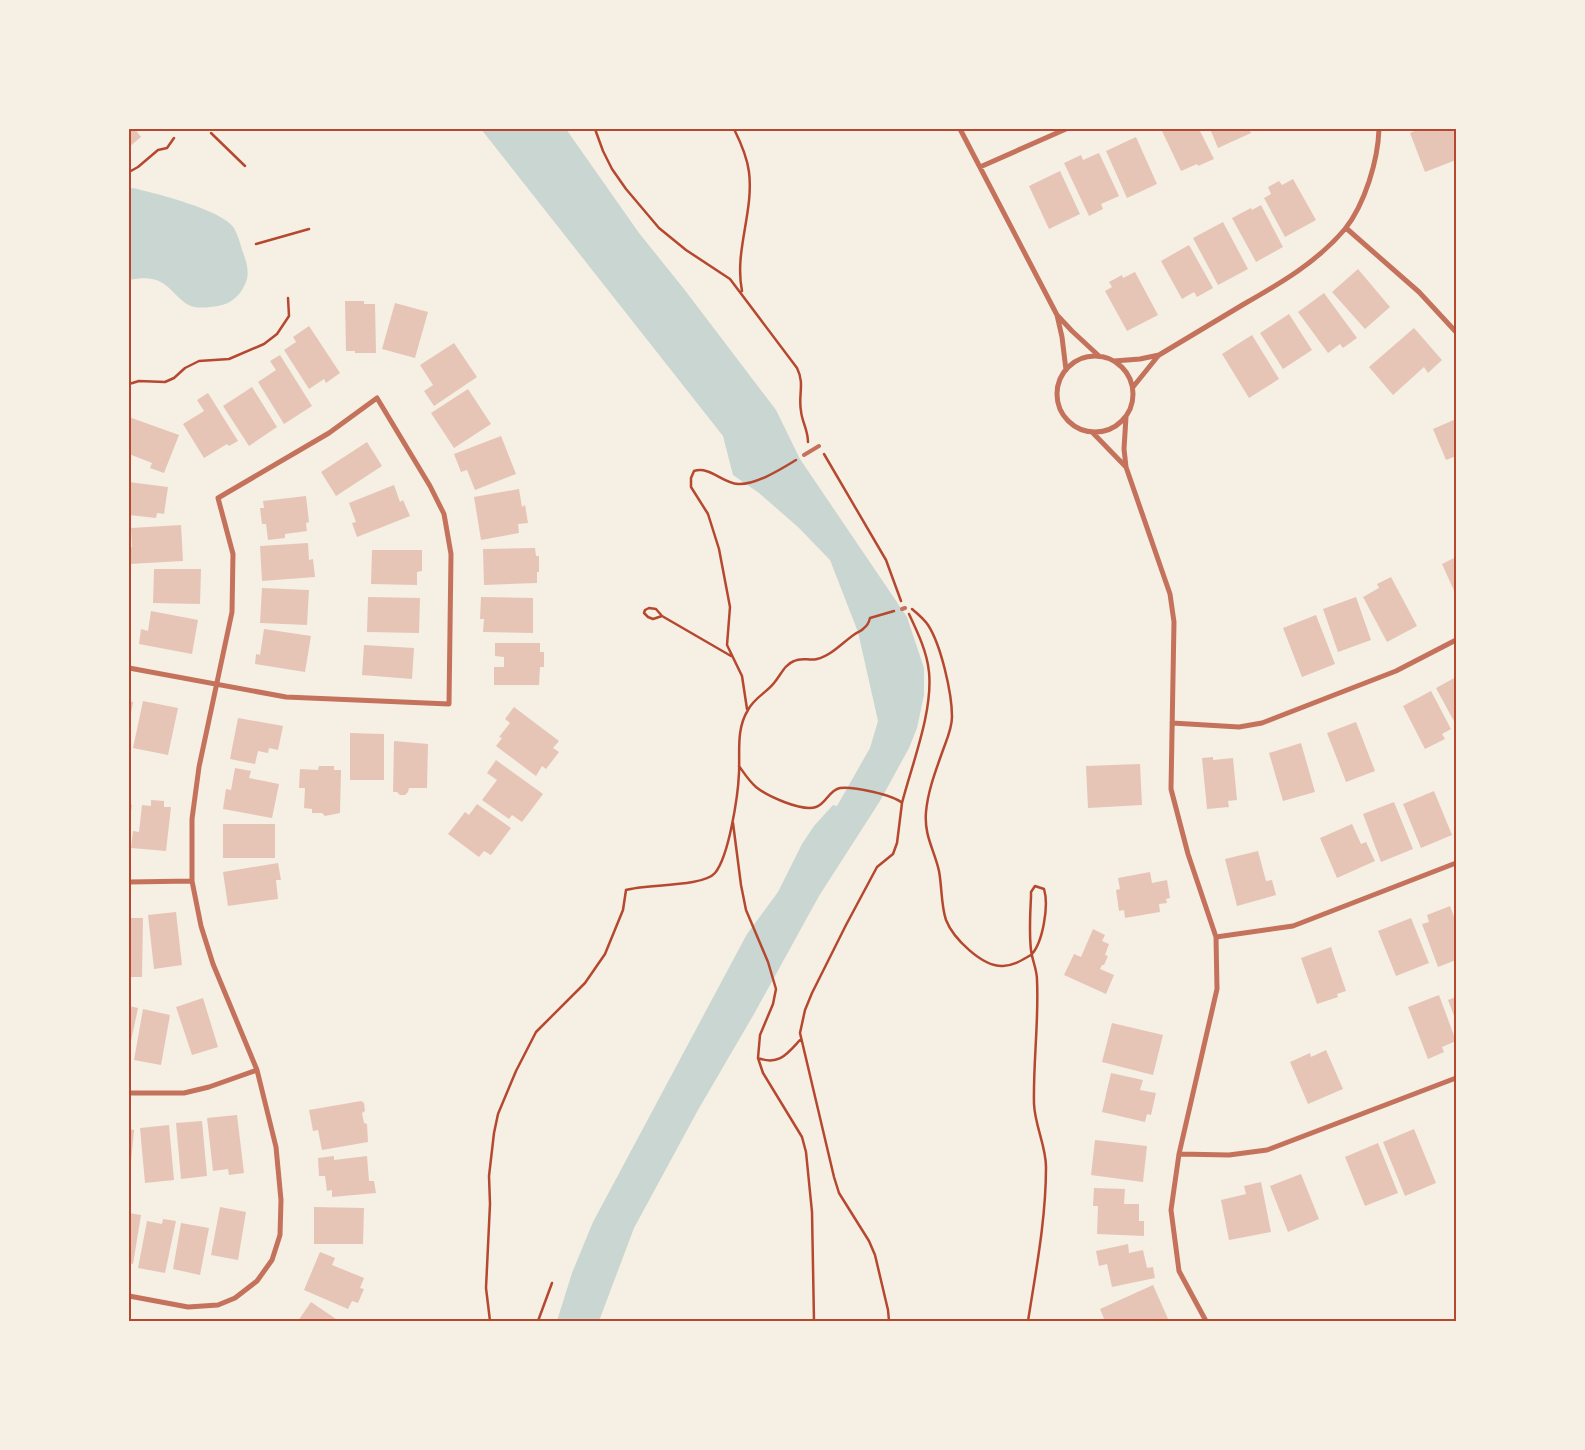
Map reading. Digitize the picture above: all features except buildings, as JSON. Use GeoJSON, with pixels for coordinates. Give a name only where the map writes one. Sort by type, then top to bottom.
{"type":"FeatureCollection","features":[{"type":"Feature","properties":{"kind":"street"},"geometry":{"type":"LineString","coordinates":[[960,129],[1057,315],[1066,370]]}},
{"type":"Feature","properties":{"kind":"street"},"geometry":{"type":"LineString","coordinates":[[980,168],[1066,129]]}},
{"type":"Feature","properties":{"kind":"street"},"geometry":{"type":"LineString","coordinates":[[1114,361],[1159,355],[1269,290],[1317,259],[1346,228],[1360,204],[1371,176],[1379,138],[1379,129]]}},
{"type":"Feature","properties":{"kind":"street"},"geometry":{"type":"LineString","coordinates":[[1346,228],[1419,292],[1456,332]]}},
{"type":"Feature","properties":{"kind":"street"},"geometry":{"type":"LineString","coordinates":[[1057,315],[1099,356],[1121,365],[1129,375],[1133,387],[1133,400],[1126,417],[1121,423],[1110,430],[1092,432],[1073,425],[1064,416],[1059,405],[1057,392],[1060,380],[1075,361],[1099,356]]}},
{"type":"Feature","properties":{"kind":"street"},"geometry":{"type":"LineString","coordinates":[[1133,387],[1159,355]]}},
{"type":"Feature","properties":{"kind":"street"},"geometry":{"type":"LineString","coordinates":[[129,668],[217,684],[286,697],[448,704],[451,554],[444,514],[430,486],[377,398],[329,433],[218,498],[233,554],[232,612],[217,684],[199,767],[195,793],[192,819],[192,881],[201,926],[213,964],[257,1070],[276,1147],[281,1200],[280,1235],[272,1260],[257,1281],[235,1298],[218,1305],[188,1307],[129,1296]]}},
{"type":"Feature","properties":{"kind":"street"},"geometry":{"type":"LineString","coordinates":[[1126,417],[1124,449],[1126,468],[1170,594],[1174,622],[1171,788],[1188,854],[1216,937],[1216,989],[1179,1154],[1171,1210],[1180,1270],[1206,1321]]}},
{"type":"Feature","properties":{"kind":"street"},"geometry":{"type":"LineString","coordinates":[[1092,432],[1126,468]]}},
{"type":"Feature","properties":{"kind":"street"},"geometry":{"type":"LineString","coordinates":[[1172,723],[1239,727],[1262,723],[1396,671],[1456,640]]}},
{"type":"Feature","properties":{"kind":"street"},"geometry":{"type":"LineString","coordinates":[[1216,937],[1293,926],[1456,863]]}},
{"type":"Feature","properties":{"kind":"street"},"geometry":{"type":"LineString","coordinates":[[129,882],[192,881]]}},
{"type":"Feature","properties":{"kind":"street"},"geometry":{"type":"LineString","coordinates":[[129,1093],[184,1093],[257,1070]]}},
{"type":"Feature","properties":{"kind":"street"},"geometry":{"type":"LineString","coordinates":[[1179,1154],[1229,1155],[1266,1150],[1456,1078]]}},
{"type":"Feature","properties":{"kind":"lane"},"geometry":{"type":"LineString","coordinates":[[804,455],[819,446]]}},
{"type":"Feature","properties":{"kind":"path"},"geometry":{"type":"LineString","coordinates":[[594,129],[612,169],[626,189],[659,228],[686,250],[730,279],[800,374],[802,386],[800,410],[806,427],[808,441],[804,455],[769,476],[742,484],[730,482],[708,471],[700,470],[694,471],[690,482],[691,487],[708,514],[719,549],[730,607],[727,645],[742,676],[747,711]]}},
{"type":"Feature","properties":{"kind":"path"},"geometry":{"type":"LineString","coordinates":[[734,129],[745,153],[750,173],[748,209],[739,267],[742,293]]}},
{"type":"Feature","properties":{"kind":"path"},"geometry":{"type":"LineString","coordinates":[[211,132],[245,166]]}},
{"type":"Feature","properties":{"kind":"path"},"geometry":{"type":"LineString","coordinates":[[129,172],[158,150],[167,148],[174,138]]}},
{"type":"Feature","properties":{"kind":"path"},"geometry":{"type":"LineString","coordinates":[[256,244],[309,229]]}},
{"type":"Feature","properties":{"kind":"path"},"geometry":{"type":"LineString","coordinates":[[129,384],[139,381],[165,382],[199,361],[229,359],[264,344],[277,334],[289,316],[288,298]]}},
{"type":"Feature","properties":{"kind":"path"},"geometry":{"type":"LineString","coordinates":[[806,427],[886,560],[903,608],[924,650],[929,671],[928,704],[902,803],[894,854],[877,867],[834,948],[805,1010],[800,1033],[834,1177],[844,1202],[870,1241],[888,1310],[889,1321]]}},
{"type":"Feature","properties":{"kind":"path"},"geometry":{"type":"LineString","coordinates":[[901,601],[918,614],[929,627],[944,666],[951,704],[951,724],[931,784],[926,820],[928,841],[939,871],[946,920],[966,948],[984,961],[999,966],[1011,965],[1032,954],[1036,950],[1041,937],[1046,904],[1045,891],[1038,886],[1033,888],[1030,897],[1030,932],[1032,954],[1037,978],[1038,1016],[1034,1106],[1045,1150],[1046,1166],[1041,1240],[1028,1321]]}},
{"type":"Feature","properties":{"kind":"path"},"geometry":{"type":"LineString","coordinates":[[662,616],[653,620],[644,613],[645,610],[653,608],[658,610],[662,616],[732,657]]}},
{"type":"Feature","properties":{"kind":"path"},"geometry":{"type":"LineString","coordinates":[[490,1321],[486,1288],[491,1149],[498,1114],[526,1049],[536,1032],[585,984],[605,954],[623,910],[626,890],[689,882],[712,876],[718,867],[724,853],[737,793],[739,737],[747,711],[756,698],[774,683],[788,665],[800,659],[813,660],[824,656],[866,628],[870,618],[903,608]]}},
{"type":"Feature","properties":{"kind":"path"},"geometry":{"type":"LineString","coordinates":[[739,766],[757,788],[801,807],[815,808],[840,788],[876,792],[902,803]]}},
{"type":"Feature","properties":{"kind":"path"},"geometry":{"type":"LineString","coordinates":[[732,819],[741,885],[748,913],[768,962],[776,989],[773,1004],[760,1034],[758,1058],[763,1073],[799,1130],[806,1152],[812,1212],[814,1321]]}},
{"type":"Feature","properties":{"kind":"path"},"geometry":{"type":"LineString","coordinates":[[758,1058],[770,1061],[783,1057],[801,1039]]}},
{"type":"Feature","properties":{"kind":"path"},"geometry":{"type":"LineString","coordinates":[[538,1321],[552,1283]]}},
{"type":"Feature","properties":{"kind":"shaded area"},"geometry":{"type":"Polygon","coordinates":[[[481,129],[566,129],[639,233],[776,410],[800,459],[907,617],[924,668],[924,695],[917,728],[909,748],[880,801],[819,896],[698,1110],[634,1228],[599,1321],[557,1321],[572,1273],[593,1222],[747,934],[778,892],[802,844],[814,826],[833,805],[837,806],[870,748],[878,721],[858,632],[830,560],[798,527],[759,493],[733,475],[723,436],[481,129]]]}},
{"type":"Feature","properties":{"kind":"shaded area"},"geometry":{"type":"Polygon","coordinates":[[[133,188],[203,209],[227,221],[234,228],[245,257],[248,272],[245,284],[236,297],[223,305],[194,307],[185,303],[171,289],[160,282],[144,278],[129,280],[129,189],[133,188]]]}}]}
